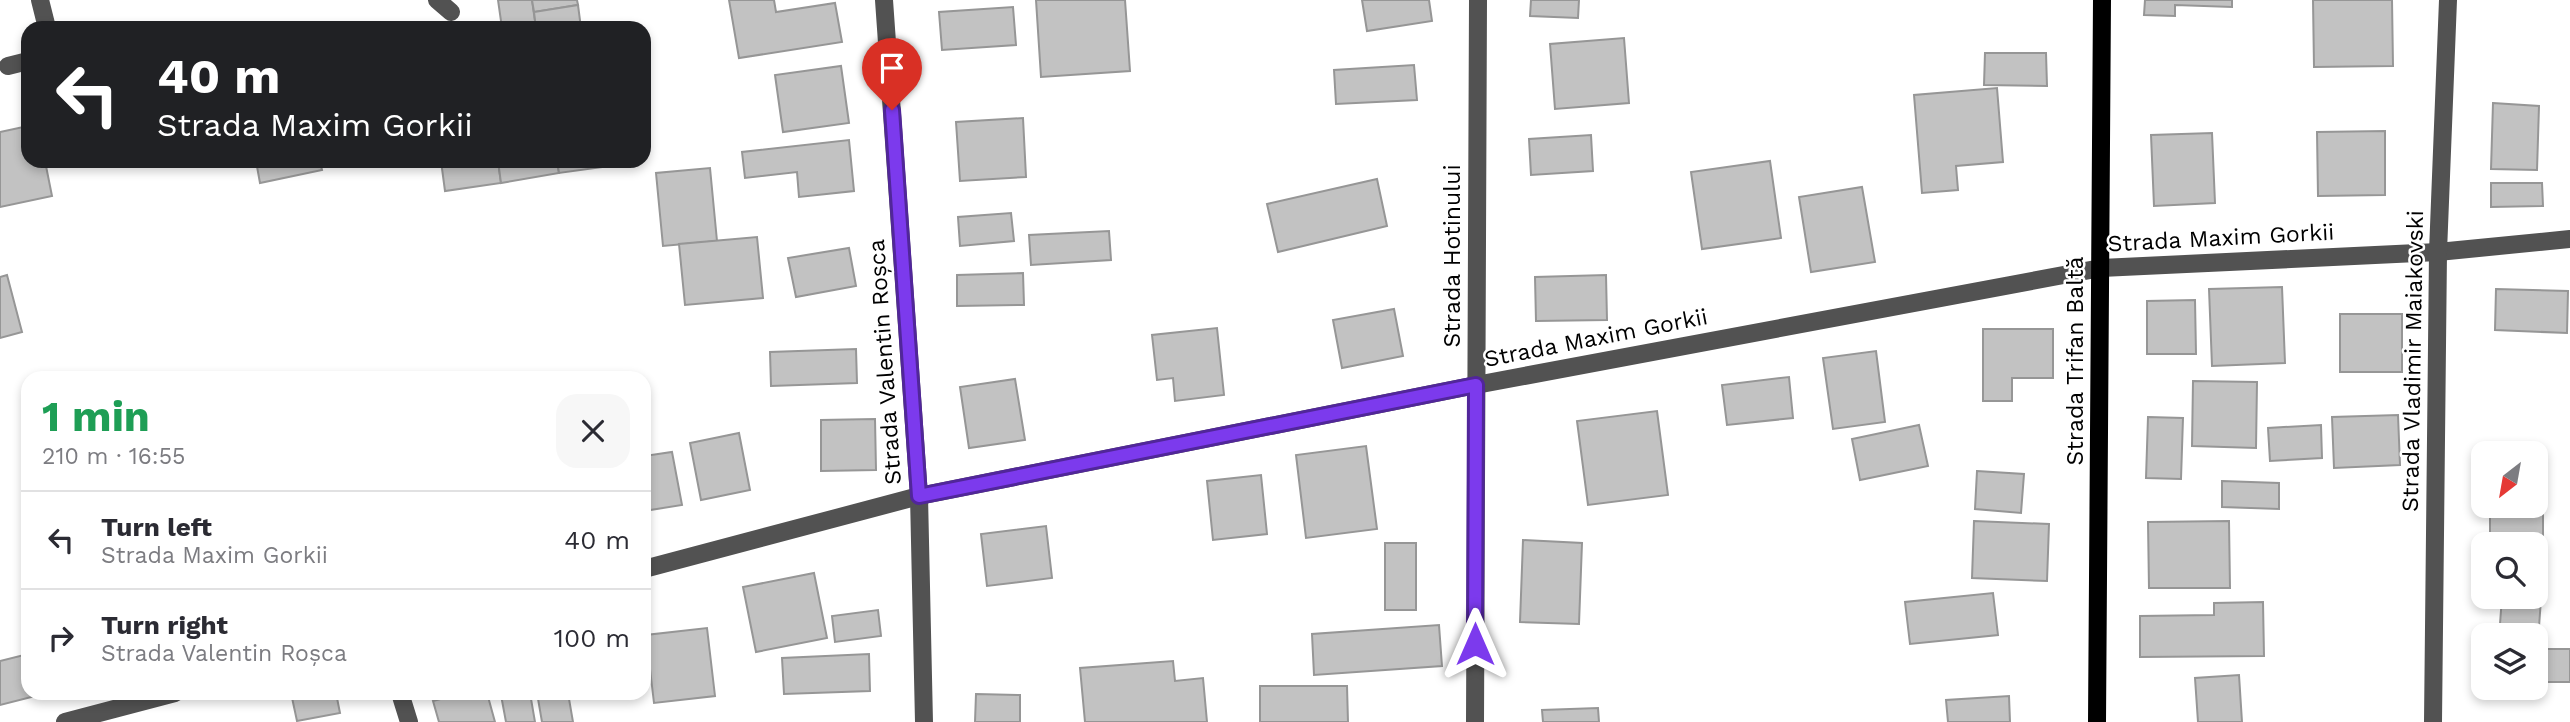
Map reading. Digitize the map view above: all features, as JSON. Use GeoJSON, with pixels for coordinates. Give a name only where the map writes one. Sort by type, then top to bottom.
{"type":"FeatureCollection","features":[{"type":"Feature","properties":{"kind":"main road","name":"Strada Trifan Baltă"},"geometry":{"type":"LineString","coordinates":[[2097,722],[2102,0]]}},
{"type":"Feature","properties":{"kind":"street"},"geometry":{"type":"LineString","coordinates":[[40,0],[45,21]]}},
{"type":"Feature","properties":{"kind":"street","name":"Strada Valentin Roșca"},"geometry":{"type":"LineString","coordinates":[[884,0],[919,496],[925,722]]}},
{"type":"Feature","properties":{"kind":"street","name":"Strada Hotinului"},"geometry":{"type":"LineString","coordinates":[[1475,722],[1478,0]]}},
{"type":"Feature","properties":{"kind":"street","name":"Strada Vladimir Maiakovski"},"geometry":{"type":"LineString","coordinates":[[2433,722],[2438,252],[2448,0]]}},
{"type":"Feature","properties":{"kind":"street"},"geometry":{"type":"LineString","coordinates":[[8,66],[21,63]]}},
{"type":"Feature","properties":{"kind":"street","name":"Strada Maxim Gorkii"},"geometry":{"type":"LineString","coordinates":[[651,567],[919,496],[1476,385],[2101,268],[2438,252],[2570,240]]}},
{"type":"Feature","properties":{"kind":"street"},"geometry":{"type":"LineString","coordinates":[[65,722],[148,700]]}},
{"type":"Feature","properties":{"kind":"street"},"geometry":{"type":"LineString","coordinates":[[402,700],[410,722]]}},
{"type":"Feature","properties":{"kind":"building"},"geometry":{"type":"Polygon","coordinates":[[[498,0],[532,0],[535,21],[501,21],[498,0]]]}},
{"type":"Feature","properties":{"kind":"building"},"geometry":{"type":"Polygon","coordinates":[[[532,0],[577,0],[578,5],[534,12],[532,0]]]}},
{"type":"Feature","properties":{"kind":"building"},"geometry":{"type":"Polygon","coordinates":[[[729,0],[774,0],[776,12],[835,3],[842,42],[739,58],[729,0]]]}},
{"type":"Feature","properties":{"kind":"building"},"geometry":{"type":"Polygon","coordinates":[[[1036,0],[1125,0],[1130,71],[1041,77],[1036,0]]]}},
{"type":"Feature","properties":{"kind":"building"},"geometry":{"type":"Polygon","coordinates":[[[1362,0],[1429,0],[1432,21],[1367,31],[1362,0]]]}},
{"type":"Feature","properties":{"kind":"building"},"geometry":{"type":"Polygon","coordinates":[[[1531,0],[1579,0],[1578,18],[1530,16],[1531,0]]]}},
{"type":"Feature","properties":{"kind":"building"},"geometry":{"type":"Polygon","coordinates":[[[2145,0],[2232,0],[2232,7],[2175,5],[2175,16],[2144,15],[2145,0]]]}},
{"type":"Feature","properties":{"kind":"building"},"geometry":{"type":"Polygon","coordinates":[[[2313,0],[2392,0],[2393,66],[2314,67],[2313,0]]]}},
{"type":"Feature","properties":{"kind":"building"},"geometry":{"type":"Polygon","coordinates":[[[578,5],[580,21],[535,21],[534,12],[578,5]]]}},
{"type":"Feature","properties":{"kind":"building"},"geometry":{"type":"Polygon","coordinates":[[[1013,7],[1016,45],[942,50],[939,12],[1013,7]]]}},
{"type":"Feature","properties":{"kind":"building"},"geometry":{"type":"Polygon","coordinates":[[[1624,38],[1629,103],[1555,109],[1550,44],[1624,38]]]}},
{"type":"Feature","properties":{"kind":"building"},"geometry":{"type":"Polygon","coordinates":[[[1985,53],[2046,53],[2047,86],[1984,85],[1985,53]]]}},
{"type":"Feature","properties":{"kind":"building"},"geometry":{"type":"Polygon","coordinates":[[[1414,65],[1417,100],[1336,104],[1334,70],[1414,65]]]}},
{"type":"Feature","properties":{"kind":"building"},"geometry":{"type":"Polygon","coordinates":[[[841,66],[849,123],[783,132],[775,75],[841,66]]]}},
{"type":"Feature","properties":{"kind":"building"},"geometry":{"type":"Polygon","coordinates":[[[1997,88],[2003,162],[1956,166],[1958,190],[1922,193],[1914,95],[1997,88]]]}},
{"type":"Feature","properties":{"kind":"building"},"geometry":{"type":"Polygon","coordinates":[[[2493,103],[2539,106],[2537,170],[2491,169],[2493,103]]]}},
{"type":"Feature","properties":{"kind":"building"},"geometry":{"type":"Polygon","coordinates":[[[1023,118],[1026,177],[960,181],[956,122],[1023,118]]]}},
{"type":"Feature","properties":{"kind":"building"},"geometry":{"type":"Polygon","coordinates":[[[21,128],[21,168],[46,168],[52,196],[0,207],[0,132],[21,128]]]}},
{"type":"Feature","properties":{"kind":"building"},"geometry":{"type":"Polygon","coordinates":[[[2385,131],[2385,195],[2318,196],[2317,132],[2385,131]]]}},
{"type":"Feature","properties":{"kind":"building"},"geometry":{"type":"Polygon","coordinates":[[[2212,133],[2215,203],[2154,206],[2151,135],[2212,133]]]}},
{"type":"Feature","properties":{"kind":"building"},"geometry":{"type":"Polygon","coordinates":[[[1591,135],[1593,171],[1531,175],[1529,139],[1591,135]]]}},
{"type":"Feature","properties":{"kind":"building"},"geometry":{"type":"Polygon","coordinates":[[[849,140],[854,191],[799,197],[797,172],[745,178],[742,152],[849,140]]]}},
{"type":"Feature","properties":{"kind":"building"},"geometry":{"type":"Polygon","coordinates":[[[1770,161],[1781,238],[1702,249],[1691,172],[1770,161]]]}},
{"type":"Feature","properties":{"kind":"building"},"geometry":{"type":"Polygon","coordinates":[[[257,168],[322,168],[322,170],[260,183],[257,168]]]}},
{"type":"Feature","properties":{"kind":"building"},"geometry":{"type":"Polygon","coordinates":[[[442,168],[499,168],[501,183],[445,191],[442,168]]]}},
{"type":"Feature","properties":{"kind":"building"},"geometry":{"type":"Polygon","coordinates":[[[499,168],[558,168],[559,173],[501,183],[499,168]]]}},
{"type":"Feature","properties":{"kind":"building"},"geometry":{"type":"Polygon","coordinates":[[[558,168],[596,168],[559,173],[558,168]]]}},
{"type":"Feature","properties":{"kind":"building"},"geometry":{"type":"Polygon","coordinates":[[[710,168],[717,241],[663,246],[656,173],[710,168]]]}},
{"type":"Feature","properties":{"kind":"building"},"geometry":{"type":"Polygon","coordinates":[[[1377,179],[1387,226],[1278,252],[1267,204],[1377,179]]]}},
{"type":"Feature","properties":{"kind":"building"},"geometry":{"type":"Polygon","coordinates":[[[2491,183],[2542,183],[2543,206],[2491,207],[2491,183]]]}},
{"type":"Feature","properties":{"kind":"building"},"geometry":{"type":"Polygon","coordinates":[[[1862,187],[1875,262],[1811,272],[1799,197],[1862,187]]]}},
{"type":"Feature","properties":{"kind":"building"},"geometry":{"type":"Polygon","coordinates":[[[1011,213],[1014,241],[960,246],[958,217],[1011,213]]]}},
{"type":"Feature","properties":{"kind":"building"},"geometry":{"type":"Polygon","coordinates":[[[1109,231],[1111,260],[1031,265],[1029,235],[1109,231]]]}},
{"type":"Feature","properties":{"kind":"building"},"geometry":{"type":"Polygon","coordinates":[[[757,237],[763,298],[685,305],[679,244],[757,237]]]}},
{"type":"Feature","properties":{"kind":"building"},"geometry":{"type":"Polygon","coordinates":[[[849,248],[856,286],[796,297],[788,258],[849,248]]]}},
{"type":"Feature","properties":{"kind":"building"},"geometry":{"type":"Polygon","coordinates":[[[1023,273],[1024,305],[957,306],[957,275],[1023,273]]]}},
{"type":"Feature","properties":{"kind":"building"},"geometry":{"type":"Polygon","coordinates":[[[7,275],[22,332],[0,338],[0,277],[7,275]]]}},
{"type":"Feature","properties":{"kind":"building"},"geometry":{"type":"Polygon","coordinates":[[[1606,275],[1607,320],[1536,321],[1535,277],[1606,275]]]}},
{"type":"Feature","properties":{"kind":"building"},"geometry":{"type":"Polygon","coordinates":[[[2282,287],[2285,363],[2212,366],[2209,289],[2282,287]]]}},
{"type":"Feature","properties":{"kind":"building"},"geometry":{"type":"Polygon","coordinates":[[[2496,289],[2568,291],[2567,333],[2495,330],[2496,289]]]}},
{"type":"Feature","properties":{"kind":"building"},"geometry":{"type":"Polygon","coordinates":[[[2195,300],[2196,354],[2147,354],[2147,301],[2195,300]]]}},
{"type":"Feature","properties":{"kind":"building"},"geometry":{"type":"Polygon","coordinates":[[[1394,309],[1403,356],[1342,368],[1333,320],[1394,309]]]}},
{"type":"Feature","properties":{"kind":"building"},"geometry":{"type":"Polygon","coordinates":[[[2340,314],[2402,314],[2402,372],[2340,372],[2340,314]]]}},
{"type":"Feature","properties":{"kind":"building"},"geometry":{"type":"Polygon","coordinates":[[[1217,328],[1224,395],[1175,401],[1173,378],[1157,380],[1152,335],[1217,328]]]}},
{"type":"Feature","properties":{"kind":"building"},"geometry":{"type":"Polygon","coordinates":[[[1983,329],[2053,329],[2053,378],[2012,378],[2012,401],[1983,401],[1983,329]]]}},
{"type":"Feature","properties":{"kind":"building"},"geometry":{"type":"Polygon","coordinates":[[[856,349],[857,383],[771,386],[770,352],[856,349]]]}},
{"type":"Feature","properties":{"kind":"building"},"geometry":{"type":"Polygon","coordinates":[[[1876,351],[1885,422],[1833,429],[1823,358],[1876,351]]]}},
{"type":"Feature","properties":{"kind":"building"},"geometry":{"type":"Polygon","coordinates":[[[1789,377],[1793,418],[1727,425],[1722,385],[1789,377]]]}},
{"type":"Feature","properties":{"kind":"building"},"geometry":{"type":"Polygon","coordinates":[[[1015,379],[1025,440],[969,448],[960,387],[1015,379]]]}},
{"type":"Feature","properties":{"kind":"building"},"geometry":{"type":"Polygon","coordinates":[[[2193,381],[2257,382],[2256,448],[2192,446],[2193,381]]]}},
{"type":"Feature","properties":{"kind":"building"},"geometry":{"type":"Polygon","coordinates":[[[1657,411],[1668,495],[1588,505],[1577,421],[1657,411]]]}},
{"type":"Feature","properties":{"kind":"building"},"geometry":{"type":"Polygon","coordinates":[[[2398,415],[2400,465],[2334,468],[2332,417],[2398,415]]]}},
{"type":"Feature","properties":{"kind":"building"},"geometry":{"type":"Polygon","coordinates":[[[2148,417],[2183,418],[2181,479],[2146,478],[2148,417]]]}},
{"type":"Feature","properties":{"kind":"building"},"geometry":{"type":"Polygon","coordinates":[[[875,419],[876,470],[821,471],[821,420],[875,419]]]}},
{"type":"Feature","properties":{"kind":"building"},"geometry":{"type":"Polygon","coordinates":[[[1919,425],[1928,466],[1860,480],[1852,439],[1919,425]]]}},
{"type":"Feature","properties":{"kind":"building"},"geometry":{"type":"Polygon","coordinates":[[[2321,425],[2322,458],[2270,461],[2268,428],[2321,425]]]}},
{"type":"Feature","properties":{"kind":"building"},"geometry":{"type":"Polygon","coordinates":[[[739,433],[750,490],[701,500],[690,443],[739,433]]]}},
{"type":"Feature","properties":{"kind":"building"},"geometry":{"type":"Polygon","coordinates":[[[1366,446],[1377,529],[1306,538],[1296,455],[1366,446]]]}},
{"type":"Feature","properties":{"kind":"building"},"geometry":{"type":"Polygon","coordinates":[[[672,452],[682,505],[651,510],[651,455],[672,452]]]}},
{"type":"Feature","properties":{"kind":"building"},"geometry":{"type":"Polygon","coordinates":[[[1977,471],[2024,474],[2021,513],[1975,509],[1977,471]]]}},
{"type":"Feature","properties":{"kind":"building"},"geometry":{"type":"Polygon","coordinates":[[[1261,475],[1267,534],[1213,540],[1207,481],[1261,475]]]}},
{"type":"Feature","properties":{"kind":"building"},"geometry":{"type":"Polygon","coordinates":[[[2222,481],[2279,483],[2279,509],[2222,507],[2222,481]]]}},
{"type":"Feature","properties":{"kind":"building"},"geometry":{"type":"Polygon","coordinates":[[[2490,518],[2543,518],[2543,532],[2490,532],[2490,518]]]}},
{"type":"Feature","properties":{"kind":"building"},"geometry":{"type":"Polygon","coordinates":[[[1974,521],[2049,524],[2047,581],[1972,578],[1974,521]]]}},
{"type":"Feature","properties":{"kind":"building"},"geometry":{"type":"Polygon","coordinates":[[[2229,521],[2230,588],[2149,588],[2148,522],[2229,521]]]}},
{"type":"Feature","properties":{"kind":"building"},"geometry":{"type":"Polygon","coordinates":[[[1046,526],[1052,578],[987,586],[981,534],[1046,526]]]}},
{"type":"Feature","properties":{"kind":"building"},"geometry":{"type":"Polygon","coordinates":[[[1523,540],[1582,543],[1579,624],[1520,622],[1523,540]]]}},
{"type":"Feature","properties":{"kind":"building"},"geometry":{"type":"Polygon","coordinates":[[[1385,543],[1416,543],[1416,610],[1385,610],[1385,543]]]}},
{"type":"Feature","properties":{"kind":"building"},"geometry":{"type":"Polygon","coordinates":[[[814,573],[827,638],[756,652],[743,587],[814,573]]]}},
{"type":"Feature","properties":{"kind":"building"},"geometry":{"type":"Polygon","coordinates":[[[1993,593],[1998,635],[1910,644],[1905,602],[1993,593]]]}},
{"type":"Feature","properties":{"kind":"building"},"geometry":{"type":"Polygon","coordinates":[[[2263,602],[2264,656],[2140,657],[2140,616],[2214,615],[2214,603],[2263,602]]]}},
{"type":"Feature","properties":{"kind":"building"},"geometry":{"type":"Polygon","coordinates":[[[2501,609],[2540,609],[2539,623],[2500,623],[2501,609]]]}},
{"type":"Feature","properties":{"kind":"building"},"geometry":{"type":"Polygon","coordinates":[[[878,610],[881,636],[835,642],[832,616],[878,610]]]}},
{"type":"Feature","properties":{"kind":"building"},"geometry":{"type":"Polygon","coordinates":[[[1439,625],[1442,666],[1314,675],[1312,634],[1439,625]]]}},
{"type":"Feature","properties":{"kind":"building"},"geometry":{"type":"Polygon","coordinates":[[[707,628],[715,696],[654,703],[651,634],[707,628]]]}},
{"type":"Feature","properties":{"kind":"building"},"geometry":{"type":"Polygon","coordinates":[[[2548,649],[2570,649],[2570,682],[2548,682],[2548,649]]]}},
{"type":"Feature","properties":{"kind":"building"},"geometry":{"type":"Polygon","coordinates":[[[869,654],[870,691],[784,694],[782,658],[869,654]]]}},
{"type":"Feature","properties":{"kind":"building"},"geometry":{"type":"Polygon","coordinates":[[[21,656],[21,700],[0,705],[0,661],[21,656]]]}},
{"type":"Feature","properties":{"kind":"building"},"geometry":{"type":"Polygon","coordinates":[[[1173,661],[1175,681],[1203,678],[1207,722],[1085,722],[1080,668],[1173,661]]]}},
{"type":"Feature","properties":{"kind":"building"},"geometry":{"type":"Polygon","coordinates":[[[2239,675],[2242,722],[2198,722],[2195,678],[2239,675]]]}},
{"type":"Feature","properties":{"kind":"building"},"geometry":{"type":"Polygon","coordinates":[[[1260,686],[1347,686],[1348,722],[1260,722],[1260,686]]]}},
{"type":"Feature","properties":{"kind":"building"},"geometry":{"type":"Polygon","coordinates":[[[976,694],[1020,695],[1020,722],[975,722],[976,694]]]}},
{"type":"Feature","properties":{"kind":"building"},"geometry":{"type":"Polygon","coordinates":[[[2009,696],[2010,722],[1948,722],[1946,700],[2009,696]]]}},
{"type":"Feature","properties":{"kind":"building"},"geometry":{"type":"Polygon","coordinates":[[[292,700],[337,700],[340,713],[297,721],[292,700]]]}},
{"type":"Feature","properties":{"kind":"building"},"geometry":{"type":"Polygon","coordinates":[[[489,700],[495,722],[439,722],[433,701],[489,700]]]}},
{"type":"Feature","properties":{"kind":"building"},"geometry":{"type":"Polygon","coordinates":[[[502,700],[531,700],[535,722],[506,722],[502,700]]]}},
{"type":"Feature","properties":{"kind":"building"},"geometry":{"type":"Polygon","coordinates":[[[538,700],[569,700],[573,722],[542,722],[538,700]]]}},
{"type":"Feature","properties":{"kind":"building"},"geometry":{"type":"Polygon","coordinates":[[[1598,708],[1599,722],[1543,722],[1542,710],[1598,708]]]}},
{"type":"Feature","properties":{"kind":"route"},"geometry":{"type":"LineString","coordinates":[[892,110],[919,496],[1476,385],[1475,644]]}}]}
